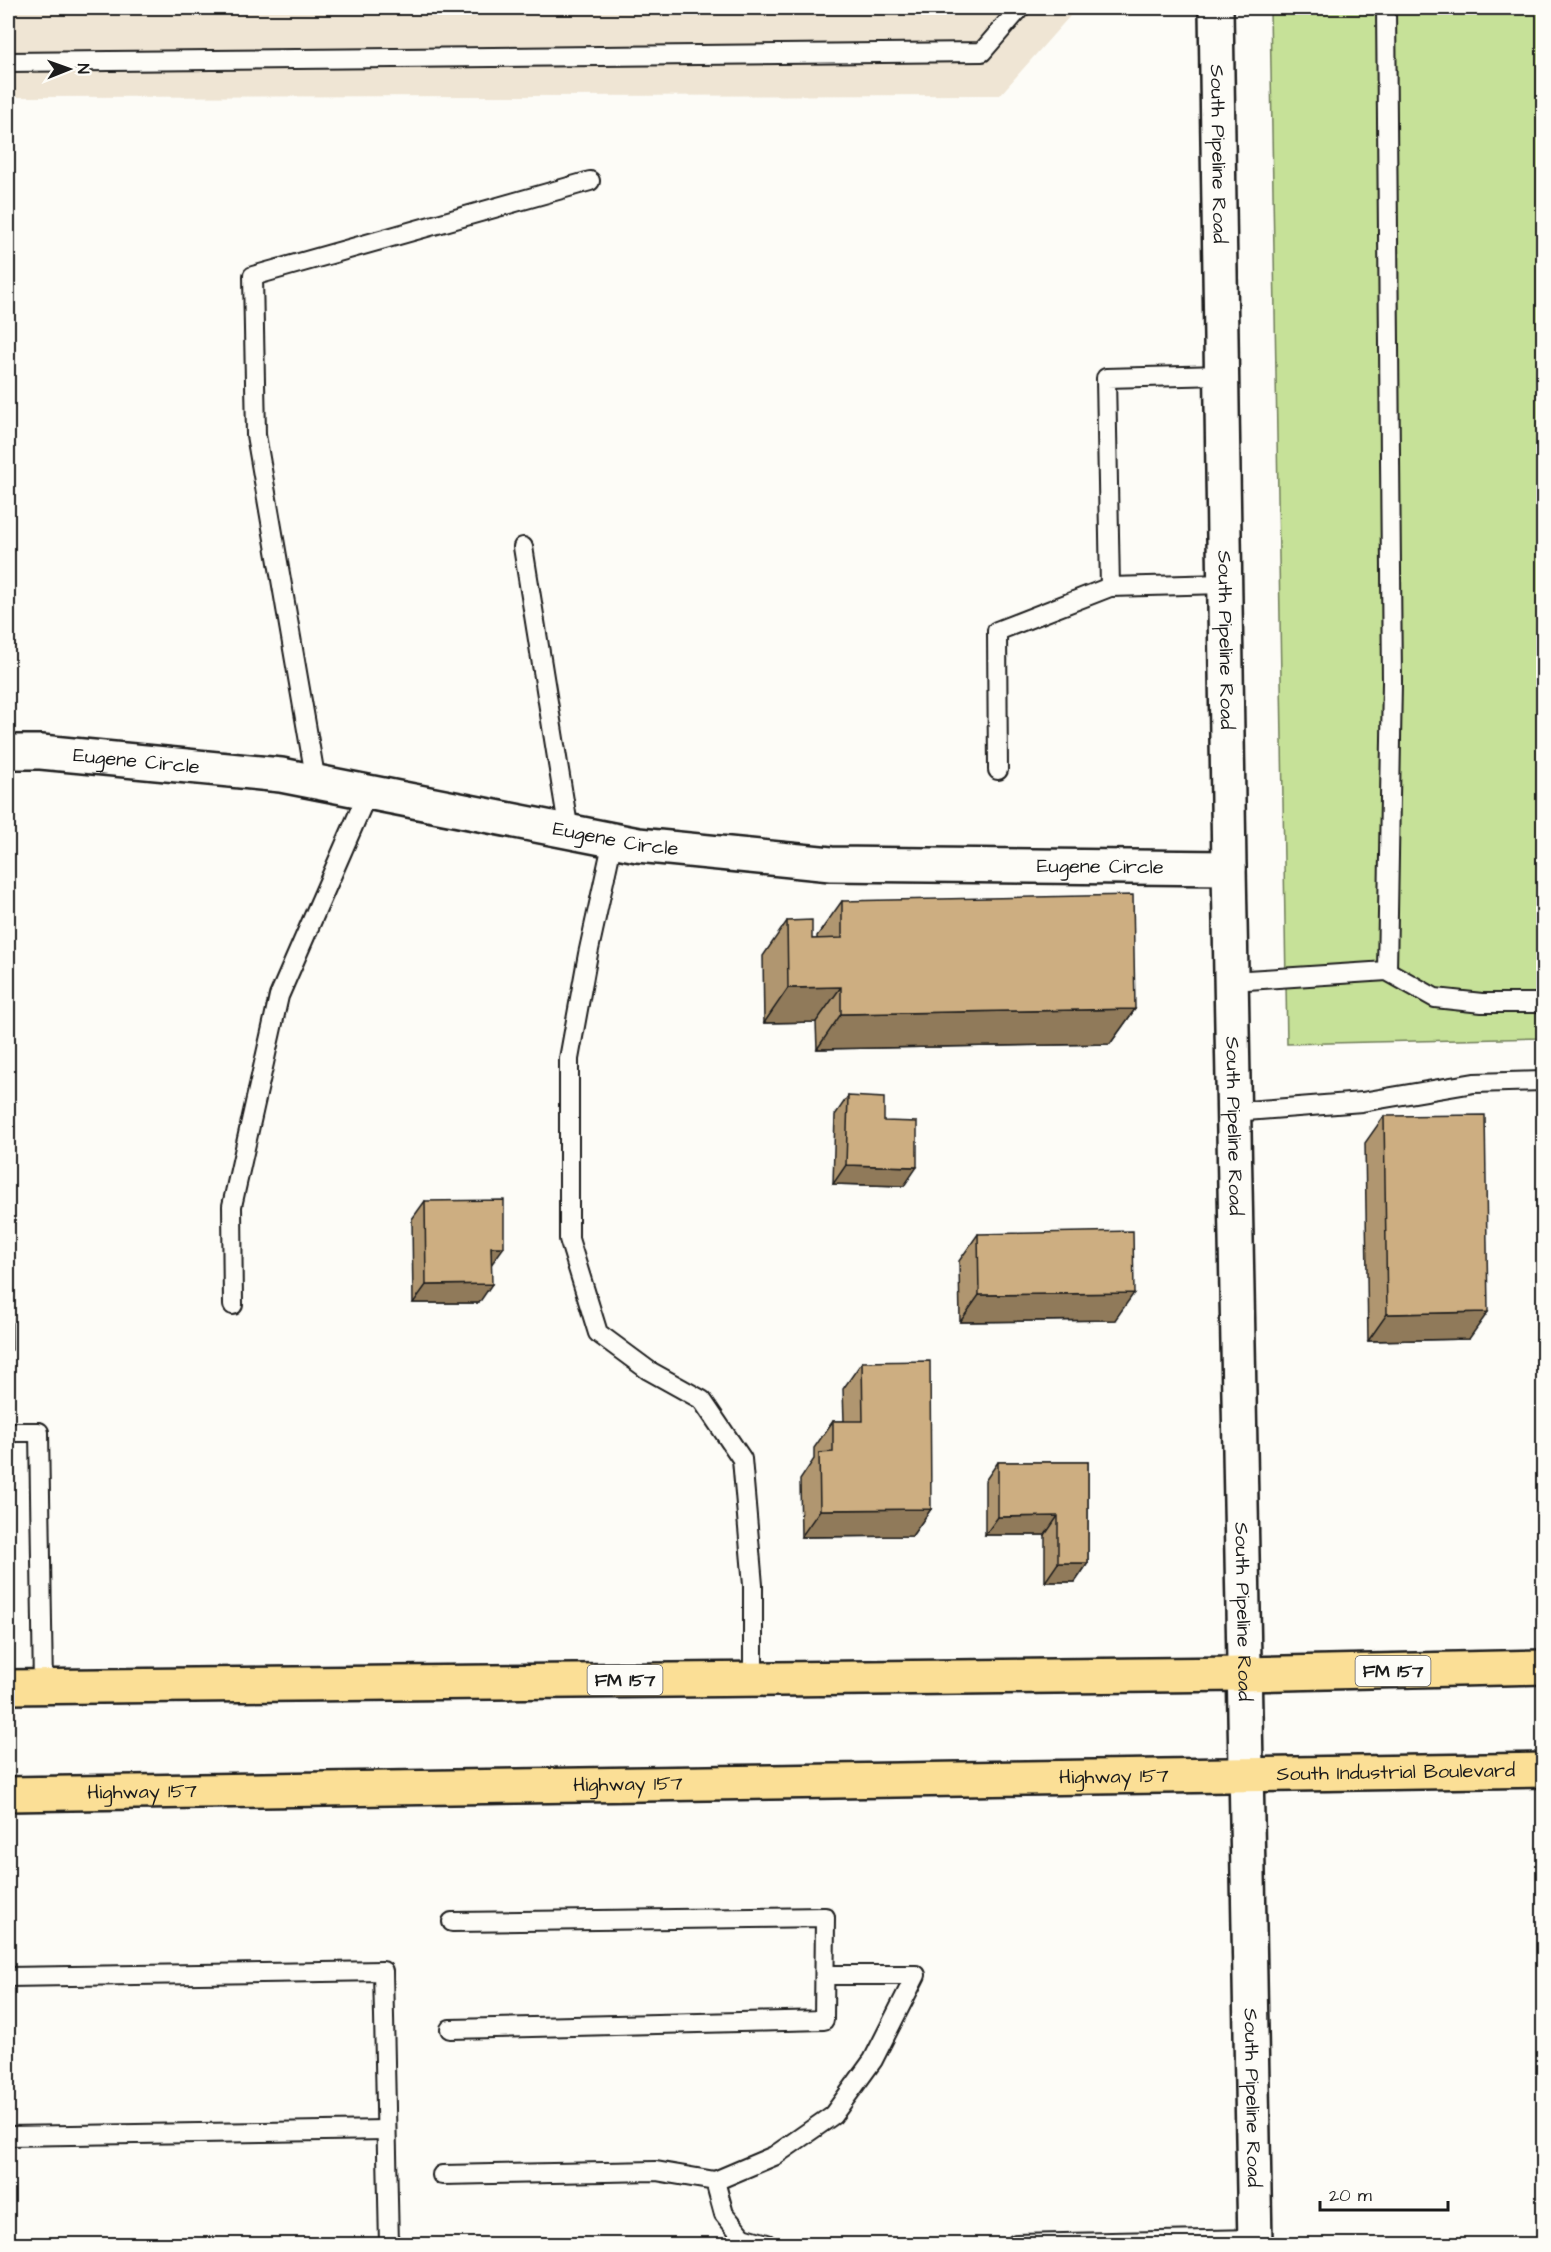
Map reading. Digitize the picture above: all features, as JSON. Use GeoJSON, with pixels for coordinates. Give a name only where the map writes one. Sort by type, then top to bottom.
{"type":"FeatureCollection","features":[{"type":"Feature","properties":{"kind":"main road","name":"FM 157"},"geometry":{"type":"LineString","coordinates":[[8,1687],[1244,1674],[1544,1667]]}},
{"type":"Feature","properties":{"kind":"main road","name":"South Industrial Boulevard"},"geometry":{"type":"LineString","coordinates":[[1246,1774],[1544,1770]]}},
{"type":"Feature","properties":{"kind":"main road","name":"Highway 157"},"geometry":{"type":"LineString","coordinates":[[8,1794],[1246,1774]]}},
{"type":"Feature","properties":{"kind":"street","name":"South Pipeline Road"},"geometry":{"type":"LineString","coordinates":[[1216,8],[1233,1112],[1255,2242]]}},
{"type":"Feature","properties":{"kind":"street","name":"Eugene Circle"},"geometry":{"type":"LineString","coordinates":[[8,752],[41,752],[281,775],[638,845],[831,864],[1229,868]]}},
{"type":"Feature","properties":{"kind":"lane"},"geometry":{"type":"LineString","coordinates":[[8,62],[982,52],[1020,8]]}},
{"type":"Feature","properties":{"kind":"lane"},"geometry":{"type":"LineString","coordinates":[[1386,8],[1392,682],[1387,971]]}},
{"type":"Feature","properties":{"kind":"lane"},"geometry":{"type":"LineString","coordinates":[[316,782],[256,435],[253,276],[590,181]]}},
{"type":"Feature","properties":{"kind":"lane"},"geometry":{"type":"LineString","coordinates":[[1110,587],[1106,378],[1221,375]]}},
{"type":"Feature","properties":{"kind":"lane"},"geometry":{"type":"LineString","coordinates":[[523,547],[569,832]]}},
{"type":"Feature","properties":{"kind":"lane"},"geometry":{"type":"LineString","coordinates":[[998,770],[997,631],[1110,587],[1224,584]]}},
{"type":"Feature","properties":{"kind":"lane"},"geometry":{"type":"LineString","coordinates":[[233,1305],[232,1206],[279,996],[368,792]]}},
{"type":"Feature","properties":{"kind":"lane"},"geometry":{"type":"LineString","coordinates":[[613,840],[588,954],[569,1059],[569,1239],[598,1333],[648,1370],[702,1400],[742,1459],[753,1586],[753,1679]]}},
{"type":"Feature","properties":{"kind":"lane"},"geometry":{"type":"LineString","coordinates":[[1231,981],[1387,971],[1435,998],[1482,1003],[1544,1003]]}},
{"type":"Feature","properties":{"kind":"lane"},"geometry":{"type":"LineString","coordinates":[[1233,1112],[1362,1102],[1474,1083],[1544,1081]]}},
{"type":"Feature","properties":{"kind":"lane"},"geometry":{"type":"LineString","coordinates":[[8,1432],[39,1432],[44,1686]]}},
{"type":"Feature","properties":{"kind":"lane"},"geometry":{"type":"LineString","coordinates":[[450,2029],[824,2020],[825,1975],[825,1917],[452,1922]]}},
{"type":"Feature","properties":{"kind":"lane"},"geometry":{"type":"LineString","coordinates":[[8,1977],[382,1971],[388,2244]]}},
{"type":"Feature","properties":{"kind":"lane"},"geometry":{"type":"LineString","coordinates":[[442,2175],[656,2170],[715,2181],[774,2156],[833,2115],[873,2060],[916,1975],[825,1975]]}},
{"type":"Feature","properties":{"kind":"lane"},"geometry":{"type":"LineString","coordinates":[[8,2136],[386,2130]]}},
{"type":"Feature","properties":{"kind":"lane"},"geometry":{"type":"LineString","coordinates":[[715,2181],[724,2214],[742,2237],[767,2244]]}},
{"type":"Feature","properties":{"kind":"lane"},"geometry":{"type":"LineString","coordinates":[[1016,2244],[1255,2242]]}},
{"type":"Feature","properties":{"kind":"shaded area"},"geometry":{"type":"Polygon","coordinates":[[[8,8],[1077,8],[1000,95],[8,97],[8,8]]]}},
{"type":"Feature","properties":{"kind":"green space"},"geometry":{"type":"Polygon","coordinates":[[[1270,8],[1543,8],[1543,1038],[1287,1044],[1270,8]]]}},
{"type":"Feature","properties":{"kind":"building"},"geometry":{"type":"Polygon","coordinates":[[[1133,895],[1135,1009],[841,1014],[841,987],[788,988],[787,921],[812,920],[812,939],[842,938],[842,901],[1133,895]]]}},
{"type":"Feature","properties":{"kind":"building"},"geometry":{"type":"Polygon","coordinates":[[[848,1096],[884,1098],[884,1121],[917,1122],[917,1167],[846,1165],[848,1096]]]}},
{"type":"Feature","properties":{"kind":"building"},"geometry":{"type":"Polygon","coordinates":[[[1485,1115],[1488,1312],[1387,1314],[1384,1116],[1485,1115]]]}},
{"type":"Feature","properties":{"kind":"building"},"geometry":{"type":"Polygon","coordinates":[[[504,1200],[504,1247],[491,1247],[492,1284],[426,1285],[425,1201],[504,1200]]]}},
{"type":"Feature","properties":{"kind":"building"},"geometry":{"type":"Polygon","coordinates":[[[8,1208],[11,1208],[12,1350],[8,1350],[8,1208]]]}},
{"type":"Feature","properties":{"kind":"building"},"geometry":{"type":"Polygon","coordinates":[[[1133,1231],[1134,1293],[979,1295],[978,1234],[1133,1231]]]}},
{"type":"Feature","properties":{"kind":"building"},"geometry":{"type":"Polygon","coordinates":[[[930,1361],[931,1509],[820,1510],[819,1453],[833,1452],[833,1421],[863,1421],[862,1362],[930,1361]]]}},
{"type":"Feature","properties":{"kind":"building"},"geometry":{"type":"Polygon","coordinates":[[[998,1462],[1088,1462],[1088,1563],[1058,1563],[1058,1516],[998,1517],[998,1462]]]}}]}
